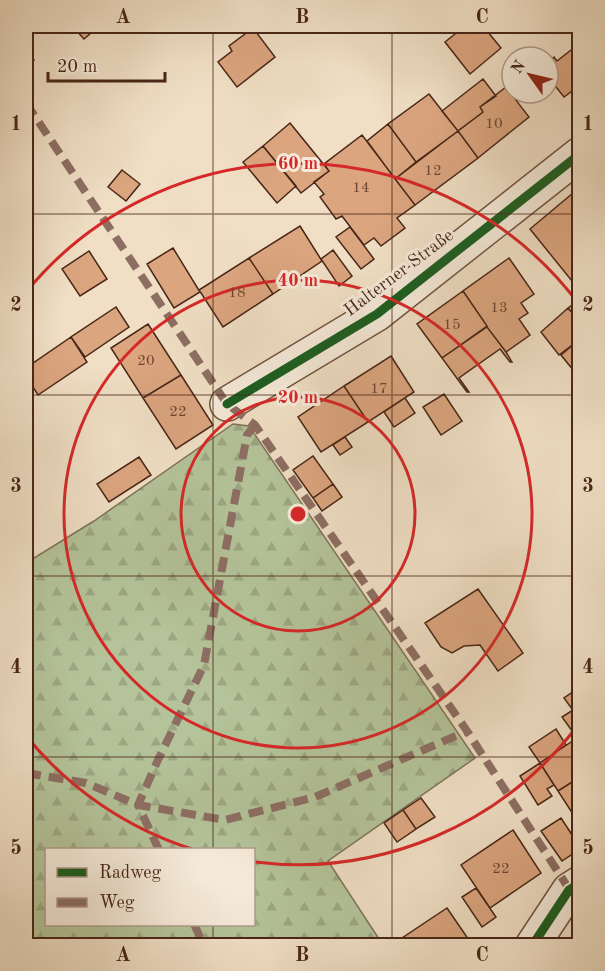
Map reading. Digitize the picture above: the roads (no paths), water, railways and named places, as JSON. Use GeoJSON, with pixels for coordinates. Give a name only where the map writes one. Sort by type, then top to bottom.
{"type":"FeatureCollection","features":[{"type":"Feature","properties":{"kind":"street","name":"Halterner Straße"},"geometry":{"type":"LineString","coordinates":[[227,404],[377,314],[579,154]]}},
{"type":"Feature","properties":{"kind":"street"},"geometry":{"type":"LineString","coordinates":[[532,945],[569,890],[579,883]]}}]}
